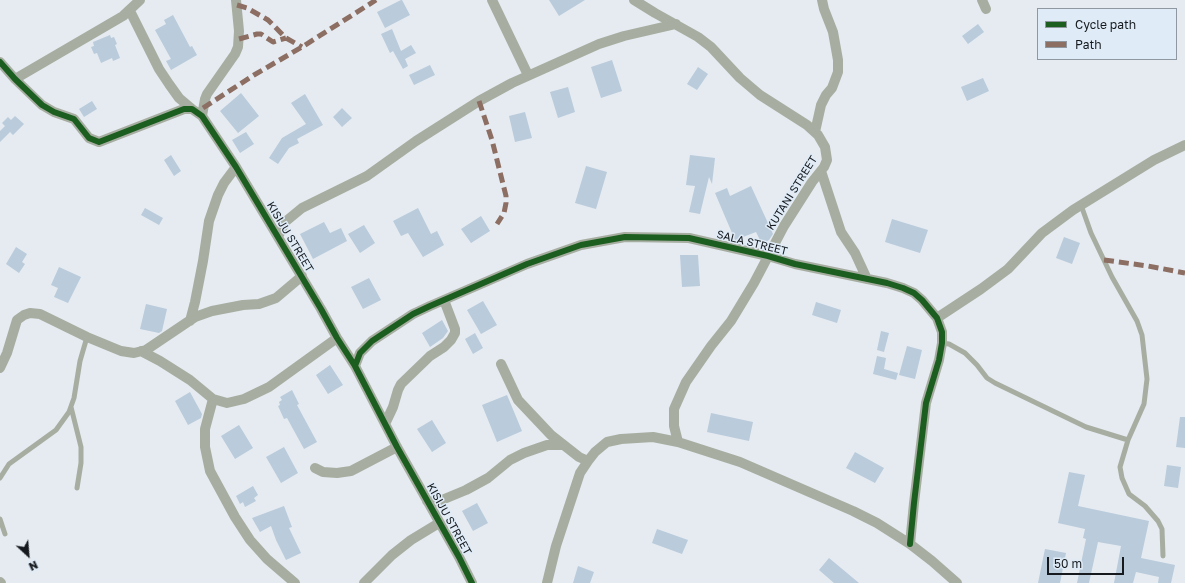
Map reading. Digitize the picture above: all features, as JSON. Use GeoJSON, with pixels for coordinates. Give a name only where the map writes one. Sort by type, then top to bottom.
{"type":"FeatureCollection","features":[{"type":"Feature","properties":{"kind":"street"},"geometry":{"type":"LineString","coordinates":[[15,79],[130,11],[140,0]]}},
{"type":"Feature","properties":{"kind":"street"},"geometry":{"type":"LineString","coordinates":[[202,116],[207,94],[235,54],[238,47],[239,31],[236,0]]}},
{"type":"Feature","properties":{"kind":"street"},"geometry":{"type":"LineString","coordinates":[[492,0],[528,75]]}},
{"type":"Feature","properties":{"kind":"street","name":"KUTANI STREET"},"geometry":{"type":"LineString","coordinates":[[634,0],[698,37],[711,47],[740,78],[760,95],[807,125],[818,135],[825,147],[828,160],[784,226],[754,283],[731,321],[711,346],[686,382],[674,409],[674,426],[678,442]]}},
{"type":"Feature","properties":{"kind":"street"},"geometry":{"type":"LineString","coordinates":[[815,132],[821,105],[826,95],[832,88],[838,72],[838,60],[833,32],[822,0]]}},
{"type":"Feature","properties":{"kind":"street","name":"KISIJU STREET"},"geometry":{"type":"LineString","coordinates":[[130,11],[159,69],[179,98],[202,116],[236,167],[302,276],[337,338],[355,366],[397,447],[472,583]]}},
{"type":"Feature","properties":{"kind":"street"},"geometry":{"type":"LineString","coordinates":[[278,237],[285,222],[302,208],[367,176],[416,141],[479,101],[528,75],[618,38],[676,24]]}},
{"type":"Feature","properties":{"kind":"street"},"geometry":{"type":"LineString","coordinates":[[0,62],[42,105],[54,112],[74,119],[89,138],[99,142],[184,109],[192,108]]}},
{"type":"Feature","properties":{"kind":"street"},"geometry":{"type":"LineString","coordinates":[[937,318],[1008,269],[1042,233],[1081,205],[1148,164],[1185,145]]}},
{"type":"Feature","properties":{"kind":"street"},"geometry":{"type":"LineString","coordinates":[[190,320],[203,261],[209,221],[224,183],[236,167]]}},
{"type":"Feature","properties":{"kind":"street"},"geometry":{"type":"LineString","coordinates":[[821,171],[841,232],[855,253],[868,279]]}},
{"type":"Feature","properties":{"kind":"street","name":"SALA STREET"},"geometry":{"type":"LineString","coordinates":[[355,366],[360,353],[372,341],[413,314],[527,264],[581,245],[625,237],[689,238],[768,256],[795,264],[892,285],[914,293],[922,300],[937,318],[942,332],[939,360],[926,403],[910,544]]}},
{"type":"Feature","properties":{"kind":"street"},"geometry":{"type":"LineString","coordinates":[[0,368],[7,353],[17,320],[30,313],[40,314],[87,337],[121,351],[134,353],[146,350],[190,320],[212,311],[243,305],[259,304],[276,298],[302,276]]}},
{"type":"Feature","properties":{"kind":"street"},"geometry":{"type":"LineString","coordinates":[[385,424],[401,384],[430,356],[452,340],[455,329],[444,300]]}},
{"type":"Feature","properties":{"kind":"street"},"geometry":{"type":"LineString","coordinates":[[141,351],[160,360],[190,380],[214,399],[227,403],[236,402],[270,387],[337,338]]}},
{"type":"Feature","properties":{"kind":"street"},"geometry":{"type":"LineString","coordinates":[[501,364],[518,400],[551,435],[579,457],[588,461]]}},
{"type":"Feature","properties":{"kind":"street"},"geometry":{"type":"LineString","coordinates":[[214,399],[205,430],[205,447],[210,471],[224,498],[250,540],[267,559],[295,583]]}},
{"type":"Feature","properties":{"kind":"street"},"geometry":{"type":"LineString","coordinates":[[547,583],[556,546],[580,473],[588,461],[595,452],[607,442],[621,439],[653,437],[678,442],[740,462],[859,514],[877,523],[910,544],[957,583]]}},
{"type":"Feature","properties":{"kind":"street"},"geometry":{"type":"LineString","coordinates":[[427,501],[437,502],[460,493],[488,478],[510,460],[530,451],[547,445],[563,445]]}},
{"type":"Feature","properties":{"kind":"street"},"geometry":{"type":"LineString","coordinates":[[315,468],[323,472],[337,473],[351,471],[397,447]]}},
{"type":"Feature","properties":{"kind":"street"},"geometry":{"type":"LineString","coordinates":[[364,583],[392,555],[411,540],[439,523]]}},
{"type":"Feature","properties":{"kind":"lane"},"geometry":{"type":"LineString","coordinates":[[1081,205],[1091,233],[1112,276],[1137,321],[1142,335],[1146,379],[1144,404],[1128,440],[1120,467],[1122,478],[1129,494],[1145,506],[1158,521],[1162,529],[1163,556]]}},
{"type":"Feature","properties":{"kind":"lane"},"geometry":{"type":"LineString","coordinates":[[0,478],[10,464],[56,430],[69,412],[74,398],[79,367],[87,337]]}},
{"type":"Feature","properties":{"kind":"lane"},"geometry":{"type":"LineString","coordinates":[[942,343],[949,344],[965,353],[977,364],[988,378],[995,383],[1086,427],[1128,440]]}},
{"type":"Feature","properties":{"kind":"lane"},"geometry":{"type":"LineString","coordinates":[[71,406],[81,447],[81,463],[77,488]]}},
{"type":"Feature","properties":{"kind":"lane"},"geometry":{"type":"LineString","coordinates":[[0,519],[5,534]]}},
{"type":"Feature","properties":{"kind":"building"},"geometry":{"type":"Polygon","coordinates":[[[401,0],[410,15],[385,28],[377,12],[401,0]]]}},
{"type":"Feature","properties":{"kind":"building"},"geometry":{"type":"Polygon","coordinates":[[[549,0],[585,0],[559,16],[549,0]]]}},
{"type":"Feature","properties":{"kind":"building"},"geometry":{"type":"Polygon","coordinates":[[[173,15],[190,47],[192,46],[197,55],[171,70],[166,61],[171,59],[155,30],[166,24],[164,20],[173,15]]]}},
{"type":"Feature","properties":{"kind":"building"},"geometry":{"type":"Polygon","coordinates":[[[978,24],[984,32],[968,44],[962,36],[978,24]]]}},
{"type":"Feature","properties":{"kind":"building"},"geometry":{"type":"Polygon","coordinates":[[[392,29],[401,51],[411,45],[416,53],[405,59],[408,66],[403,69],[393,51],[390,53],[381,34],[392,29]]]}},
{"type":"Feature","properties":{"kind":"building"},"geometry":{"type":"Polygon","coordinates":[[[110,35],[111,38],[114,37],[117,44],[115,45],[120,58],[113,61],[112,58],[101,63],[97,53],[94,54],[91,47],[94,46],[93,42],[110,35]]]}},
{"type":"Feature","properties":{"kind":"building"},"geometry":{"type":"Polygon","coordinates":[[[612,60],[622,91],[601,98],[591,67],[612,60]]]}},
{"type":"Feature","properties":{"kind":"building"},"geometry":{"type":"Polygon","coordinates":[[[430,65],[435,75],[414,85],[409,75],[430,65]]]}},
{"type":"Feature","properties":{"kind":"building"},"geometry":{"type":"Polygon","coordinates":[[[698,67],[708,74],[697,90],[687,84],[698,67]]]}},
{"type":"Feature","properties":{"kind":"building"},"geometry":{"type":"Polygon","coordinates":[[[983,78],[989,91],[967,101],[961,87],[983,78]]]}},
{"type":"Feature","properties":{"kind":"building"},"geometry":{"type":"Polygon","coordinates":[[[568,87],[575,112],[558,118],[550,92],[568,87]]]}},
{"type":"Feature","properties":{"kind":"building"},"geometry":{"type":"Polygon","coordinates":[[[241,93],[259,116],[238,133],[220,111],[241,93]]]}},
{"type":"Feature","properties":{"kind":"building"},"geometry":{"type":"Polygon","coordinates":[[[305,94],[323,125],[297,139],[299,143],[289,148],[278,164],[269,158],[282,138],[306,124],[291,103],[305,94]]]}},
{"type":"Feature","properties":{"kind":"building"},"geometry":{"type":"Polygon","coordinates":[[[92,101],[97,109],[84,117],[79,109],[92,101]]]}},
{"type":"Feature","properties":{"kind":"building"},"geometry":{"type":"Polygon","coordinates":[[[342,108],[352,118],[342,127],[333,117],[342,108]]]}},
{"type":"Feature","properties":{"kind":"building"},"geometry":{"type":"Polygon","coordinates":[[[525,112],[532,138],[515,142],[509,116],[525,112]]]}},
{"type":"Feature","properties":{"kind":"building"},"geometry":{"type":"Polygon","coordinates":[[[15,116],[24,124],[13,135],[10,132],[0,142],[0,131],[5,126],[2,123],[8,117],[11,120],[15,116]]]}},
{"type":"Feature","properties":{"kind":"building"},"geometry":{"type":"Polygon","coordinates":[[[246,132],[254,144],[240,153],[232,140],[246,132]]]}},
{"type":"Feature","properties":{"kind":"building"},"geometry":{"type":"Polygon","coordinates":[[[171,155],[181,171],[174,176],[164,160],[171,155]]]}},
{"type":"Feature","properties":{"kind":"building"},"geometry":{"type":"Polygon","coordinates":[[[690,155],[715,158],[712,184],[709,177],[700,214],[689,212],[695,186],[686,185],[690,155]]]}},
{"type":"Feature","properties":{"kind":"building"},"geometry":{"type":"Polygon","coordinates":[[[586,166],[607,172],[596,209],[575,203],[586,166]]]}},
{"type":"Feature","properties":{"kind":"building"},"geometry":{"type":"Polygon","coordinates":[[[751,186],[773,234],[769,240],[762,244],[756,232],[735,240],[715,193],[727,188],[730,196],[751,186]]]}},
{"type":"Feature","properties":{"kind":"building"},"geometry":{"type":"Polygon","coordinates":[[[145,208],[163,218],[159,225],[141,215],[145,208]]]}},
{"type":"Feature","properties":{"kind":"building"},"geometry":{"type":"Polygon","coordinates":[[[418,208],[431,234],[437,231],[444,245],[423,257],[408,233],[401,236],[393,221],[418,208]]]}},
{"type":"Feature","properties":{"kind":"building"},"geometry":{"type":"Polygon","coordinates":[[[481,216],[490,231],[471,243],[461,229],[481,216]]]}},
{"type":"Feature","properties":{"kind":"building"},"geometry":{"type":"Polygon","coordinates":[[[892,219],[928,230],[920,253],[885,242],[892,219]]]}},
{"type":"Feature","properties":{"kind":"building"},"geometry":{"type":"Polygon","coordinates":[[[324,222],[330,233],[341,228],[347,241],[313,259],[300,234],[324,222]]]}},
{"type":"Feature","properties":{"kind":"building"},"geometry":{"type":"Polygon","coordinates":[[[364,225],[375,243],[360,253],[348,234],[364,225]]]}},
{"type":"Feature","properties":{"kind":"building"},"geometry":{"type":"Polygon","coordinates":[[[1064,237],[1080,243],[1072,264],[1056,258],[1064,237]]]}},
{"type":"Feature","properties":{"kind":"building"},"geometry":{"type":"Polygon","coordinates":[[[16,247],[27,254],[22,262],[25,264],[19,273],[6,264],[16,247]]]}},
{"type":"Feature","properties":{"kind":"building"},"geometry":{"type":"Polygon","coordinates":[[[680,255],[698,255],[700,286],[682,287],[680,255]]]}},
{"type":"Feature","properties":{"kind":"building"},"geometry":{"type":"Polygon","coordinates":[[[59,267],[81,277],[68,303],[54,297],[58,288],[51,285],[59,267]]]}},
{"type":"Feature","properties":{"kind":"building"},"geometry":{"type":"Polygon","coordinates":[[[369,278],[381,300],[363,309],[351,287],[369,278]]]}},
{"type":"Feature","properties":{"kind":"building"},"geometry":{"type":"Polygon","coordinates":[[[483,301],[497,325],[481,334],[467,310],[483,301]]]}},
{"type":"Feature","properties":{"kind":"building"},"geometry":{"type":"Polygon","coordinates":[[[816,302],[841,310],[837,323],[812,315],[816,302]]]}},
{"type":"Feature","properties":{"kind":"building"},"geometry":{"type":"Polygon","coordinates":[[[146,304],[167,309],[162,331],[159,333],[140,329],[146,304]]]}},
{"type":"Feature","properties":{"kind":"building"},"geometry":{"type":"Polygon","coordinates":[[[442,320],[448,331],[443,338],[430,347],[422,333],[442,320]]]}},
{"type":"Feature","properties":{"kind":"building"},"geometry":{"type":"Polygon","coordinates":[[[881,331],[889,333],[884,352],[877,350],[881,331]]]}},
{"type":"Feature","properties":{"kind":"building"},"geometry":{"type":"Polygon","coordinates":[[[475,333],[483,348],[473,354],[465,339],[475,333]]]}},
{"type":"Feature","properties":{"kind":"building"},"geometry":{"type":"Polygon","coordinates":[[[907,346],[922,350],[915,379],[899,375],[907,346]]]}},
{"type":"Feature","properties":{"kind":"building"},"geometry":{"type":"Polygon","coordinates":[[[877,356],[886,358],[884,369],[898,373],[896,380],[873,374],[877,356]]]}},
{"type":"Feature","properties":{"kind":"building"},"geometry":{"type":"Polygon","coordinates":[[[330,365],[343,385],[328,394],[316,375],[330,365]]]}},
{"type":"Feature","properties":{"kind":"building"},"geometry":{"type":"Polygon","coordinates":[[[292,390],[299,404],[297,405],[317,442],[304,449],[287,418],[284,419],[278,406],[280,405],[279,402],[282,400],[280,397],[292,390]]]}},
{"type":"Feature","properties":{"kind":"building"},"geometry":{"type":"Polygon","coordinates":[[[190,392],[202,414],[201,418],[188,425],[175,401],[190,392]]]}},
{"type":"Feature","properties":{"kind":"building"},"geometry":{"type":"Polygon","coordinates":[[[507,395],[522,431],[497,442],[482,405],[507,395]]]}},
{"type":"Feature","properties":{"kind":"building"},"geometry":{"type":"Polygon","coordinates":[[[711,413],[753,422],[749,441],[707,432],[711,413]]]}},
{"type":"Feature","properties":{"kind":"building"},"geometry":{"type":"Polygon","coordinates":[[[1180,417],[1185,417],[1185,448],[1176,447],[1180,417]]]}},
{"type":"Feature","properties":{"kind":"building"},"geometry":{"type":"Polygon","coordinates":[[[432,420],[446,443],[432,452],[417,429],[432,420]]]}},
{"type":"Feature","properties":{"kind":"building"},"geometry":{"type":"Polygon","coordinates":[[[239,425],[253,448],[235,459],[221,436],[239,425]]]}},
{"type":"Feature","properties":{"kind":"building"},"geometry":{"type":"Polygon","coordinates":[[[284,447],[298,473],[281,483],[266,457],[284,447]]]}},
{"type":"Feature","properties":{"kind":"building"},"geometry":{"type":"Polygon","coordinates":[[[855,452],[884,468],[875,483],[846,468],[855,452]]]}},
{"type":"Feature","properties":{"kind":"building"},"geometry":{"type":"Polygon","coordinates":[[[1167,465],[1181,467],[1178,488],[1164,486],[1167,465]]]}},
{"type":"Feature","properties":{"kind":"building"},"geometry":{"type":"Polygon","coordinates":[[[1069,472],[1085,475],[1078,506],[1149,521],[1141,558],[1175,565],[1171,583],[1158,583],[1159,577],[1136,572],[1133,583],[1114,583],[1121,546],[1098,542],[1089,583],[1077,583],[1086,539],[1083,538],[1085,529],[1058,523],[1069,472]]]}},
{"type":"Feature","properties":{"kind":"building"},"geometry":{"type":"Polygon","coordinates":[[[253,486],[258,495],[254,498],[256,501],[245,507],[243,502],[240,504],[236,496],[253,486]]]}},
{"type":"Feature","properties":{"kind":"building"},"geometry":{"type":"Polygon","coordinates":[[[477,503],[488,523],[473,531],[462,511],[477,503]]]}},
{"type":"Feature","properties":{"kind":"building"},"geometry":{"type":"Polygon","coordinates":[[[284,506],[292,527],[289,528],[301,553],[286,560],[271,526],[260,532],[252,518],[284,506]]]}},
{"type":"Feature","properties":{"kind":"building"},"geometry":{"type":"Polygon","coordinates":[[[657,529],[688,540],[682,554],[652,543],[657,529]]]}},
{"type":"Feature","properties":{"kind":"building"},"geometry":{"type":"Polygon","coordinates":[[[1045,549],[1066,553],[1060,583],[1038,583],[1045,549]]]}},
{"type":"Feature","properties":{"kind":"building"},"geometry":{"type":"Polygon","coordinates":[[[829,558],[859,583],[834,583],[819,570],[829,558]]]}},
{"type":"Feature","properties":{"kind":"building"},"geometry":{"type":"Polygon","coordinates":[[[578,566],[594,572],[590,583],[573,583],[578,566]]]}},
{"type":"Feature","properties":{"kind":"marked path"},"geometry":{"type":"LineString","coordinates":[[203,108],[376,0]]}},
{"type":"Feature","properties":{"kind":"marked path"},"geometry":{"type":"LineString","coordinates":[[237,5],[247,8],[268,20],[286,38],[302,47]]}},
{"type":"Feature","properties":{"kind":"marked path"},"geometry":{"type":"LineString","coordinates":[[239,39],[257,34],[261,34],[273,42],[286,38]]}},
{"type":"Feature","properties":{"kind":"marked path"},"geometry":{"type":"LineString","coordinates":[[479,101],[492,140],[506,196],[504,213],[497,224]]}},
{"type":"Feature","properties":{"kind":"marked path"},"geometry":{"type":"LineString","coordinates":[[1104,260],[1185,273]]}},
{"type":"Feature","properties":{"kind":"cycle path"},"geometry":{"type":"LineString","coordinates":[[0,62],[42,105],[54,112],[74,119],[89,138],[99,142],[184,109],[192,109],[202,116],[236,167],[355,366],[397,447],[472,583]]}},
{"type":"Feature","properties":{"kind":"cycle path"},"geometry":{"type":"LineString","coordinates":[[355,366],[360,353],[372,341],[413,314],[527,264],[581,245],[625,237],[689,238],[768,256],[795,264],[887,283],[903,288],[914,293],[922,300],[937,318],[942,332],[939,360],[926,403],[910,544]]}}]}
